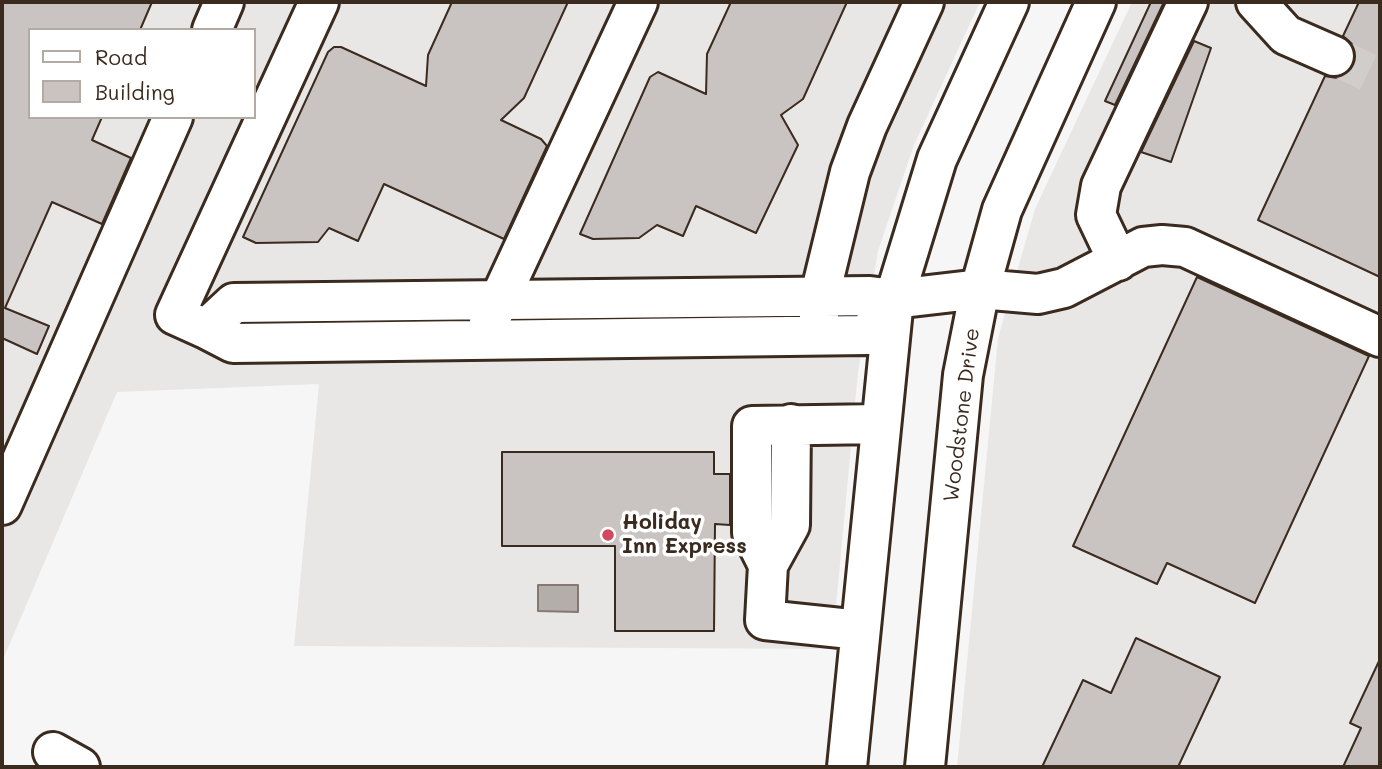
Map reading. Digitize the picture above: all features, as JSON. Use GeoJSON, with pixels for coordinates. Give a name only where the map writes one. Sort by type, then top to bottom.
{"type":"FeatureCollection","features":[{"type":"Feature","properties":{"kind":"street"},"geometry":{"type":"LineString","coordinates":[[213,28],[224,2]]}},
{"type":"Feature","properties":{"kind":"street"},"geometry":{"type":"LineString","coordinates":[[319,2],[176,315],[233,343],[570,338],[819,317]]}},
{"type":"Feature","properties":{"kind":"street"},"geometry":{"type":"LineString","coordinates":[[481,340],[638,2]]}},
{"type":"Feature","properties":{"kind":"street"},"geometry":{"type":"LineString","coordinates":[[819,317],[850,172],[867,126],[924,2]]}},
{"type":"Feature","properties":{"kind":"street"},"geometry":{"type":"LineString","coordinates":[[847,767],[894,299],[937,159],[1009,2]]}},
{"type":"Feature","properties":{"kind":"street","name":"Woodstone Drive"},"geometry":{"type":"LineString","coordinates":[[925,767],[963,375],[980,289],[1002,210],[1096,2]]}},
{"type":"Feature","properties":{"kind":"street"},"geometry":{"type":"LineString","coordinates":[[1118,261],[1096,215],[1101,186],[1188,2]]}},
{"type":"Feature","properties":{"kind":"street"},"geometry":{"type":"LineString","coordinates":[[1256,2],[1286,36],[1334,56]]}},
{"type":"Feature","properties":{"kind":"street"},"geometry":{"type":"LineString","coordinates":[[2,505],[172,119]]}},
{"type":"Feature","properties":{"kind":"street"},"geometry":{"type":"LineString","coordinates":[[206,329],[234,303],[570,301],[819,317],[867,335],[894,299],[980,289],[1038,294],[1064,288],[1143,247],[1185,247],[1380,337]]}},
{"type":"Feature","properties":{"kind":"street"},"geometry":{"type":"LineString","coordinates":[[570,301],[570,338]]}},
{"type":"Feature","properties":{"kind":"street"},"geometry":{"type":"LineString","coordinates":[[860,630],[765,620],[768,565],[752,533],[752,426],[880,424]]}},
{"type":"Feature","properties":{"kind":"shaded area"},"geometry":{"type":"Polygon","coordinates":[[[2,2],[980,2],[914,145],[878,251],[858,372],[832,649],[294,646],[319,384],[117,392],[2,662],[2,2]]]}},
{"type":"Feature","properties":{"kind":"shaded area"},"geometry":{"type":"Polygon","coordinates":[[[1132,2],[1380,2],[1380,767],[957,767],[998,338],[1035,209],[1132,2]]]}},
{"type":"Feature","properties":{"kind":"shaded area"},"geometry":{"type":"Polygon","coordinates":[[[538,585],[578,585],[578,612],[538,611],[538,585]]]}},
{"type":"Feature","properties":{"kind":"building"},"geometry":{"type":"Polygon","coordinates":[[[2,2],[152,2],[141,28],[28,28],[28,119],[101,119],[92,140],[131,158],[102,224],[52,202],[5,308],[49,326],[37,354],[2,338],[2,2]]]}},
{"type":"Feature","properties":{"kind":"building"},"geometry":{"type":"Polygon","coordinates":[[[452,2],[568,2],[524,98],[501,120],[541,139],[547,146],[504,239],[384,184],[358,241],[329,228],[318,242],[256,243],[243,237],[328,52],[334,47],[341,47],[426,86],[428,55],[452,2]]]}},
{"type":"Feature","properties":{"kind":"building"},"geometry":{"type":"Polygon","coordinates":[[[731,2],[847,2],[803,99],[781,115],[798,145],[756,233],[696,206],[683,236],[657,225],[639,238],[593,239],[580,234],[650,77],[658,72],[706,94],[707,54],[731,2]]]}},
{"type":"Feature","properties":{"kind":"building"},"geometry":{"type":"Polygon","coordinates":[[[1151,2],[1164,2],[1115,105],[1105,101],[1151,2]]]}},
{"type":"Feature","properties":{"kind":"building"},"geometry":{"type":"Polygon","coordinates":[[[1359,2],[1380,2],[1380,277],[1258,220],[1325,76],[1337,78],[1346,74],[1354,65],[1356,53],[1352,44],[1343,36],[1359,2]]]}},
{"type":"Feature","properties":{"kind":"building"},"geometry":{"type":"Polygon","coordinates":[[[1194,41],[1211,48],[1171,162],[1141,152],[1194,41]]]}},
{"type":"Feature","properties":{"kind":"building"},"geometry":{"type":"Polygon","coordinates":[[[1197,277],[1369,356],[1255,603],[1167,563],[1157,584],[1073,546],[1197,277]]]}},
{"type":"Feature","properties":{"kind":"building","name":"Holiday Inn Express"},"geometry":{"type":"Polygon","coordinates":[[[502,452],[714,452],[714,474],[730,474],[730,525],[715,524],[714,631],[615,631],[615,546],[502,546],[502,452]]]}},
{"type":"Feature","properties":{"kind":"building"},"geometry":{"type":"Polygon","coordinates":[[[1136,638],[1220,677],[1178,767],[1042,767],[1083,680],[1111,693],[1136,638]]]}},
{"type":"Feature","properties":{"kind":"building"},"geometry":{"type":"Polygon","coordinates":[[[1380,659],[1380,767],[1343,767],[1361,728],[1350,723],[1380,659]]]}},
{"type":"Feature","properties":{"kind":"tunnel"},"geometry":{"type":"LineString","coordinates":[[1334,56],[1380,78]]}},
{"type":"Feature","properties":{"kind":"place","name":"Holiday Inn Express"},"geometry":{"type":"Point","coordinates":[608,535]}}]}
